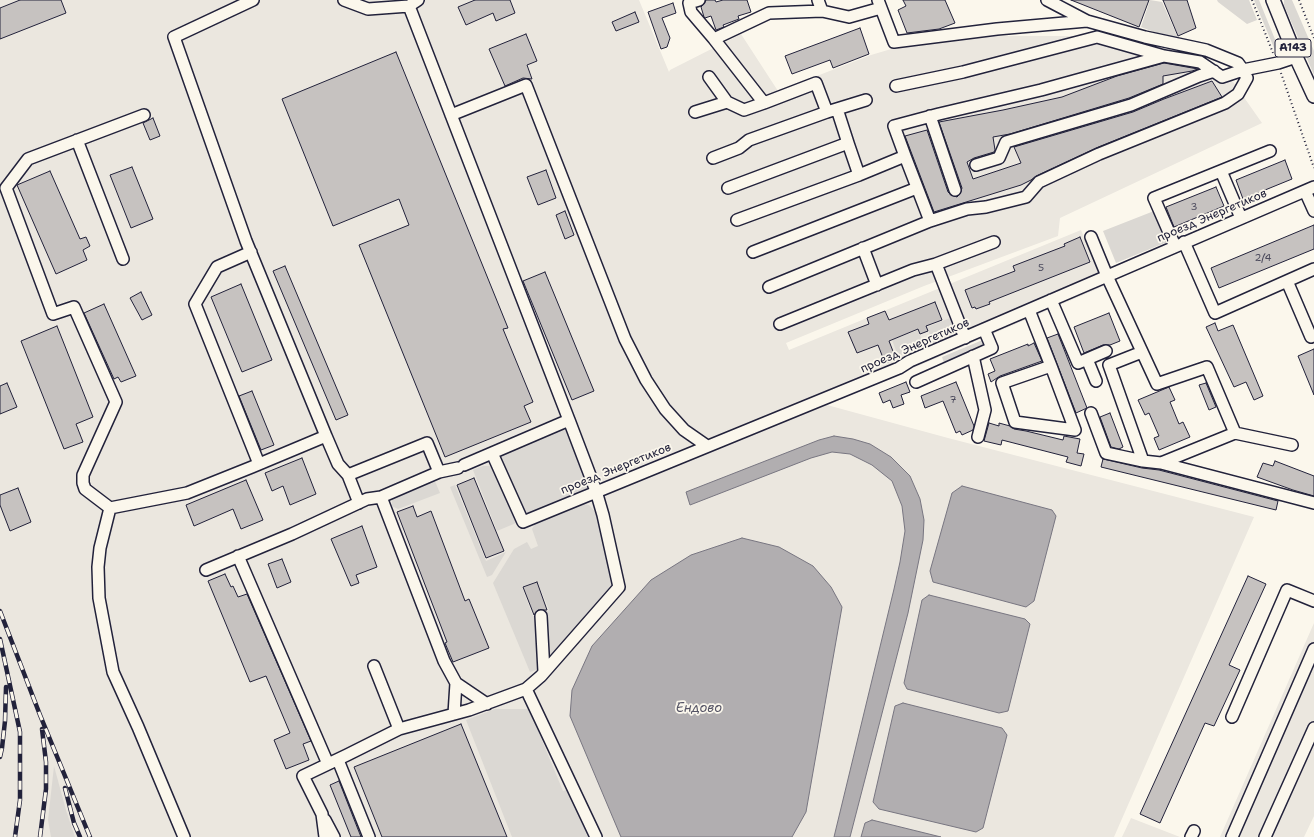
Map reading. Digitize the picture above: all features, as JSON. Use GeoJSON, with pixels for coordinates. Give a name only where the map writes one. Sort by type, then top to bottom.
{"type":"FeatureCollection","features":[{"type":"Feature","properties":{"kind":"main road","name":"А143"},"geometry":{"type":"LineString","coordinates":[[1273,0],[1296,57],[1314,96]]}},
{"type":"Feature","properties":{"kind":"street"},"geometry":{"type":"LineString","coordinates":[[252,0],[174,37],[251,252],[338,464],[348,475],[359,503]]}},
{"type":"Feature","properties":{"kind":"street"},"geometry":{"type":"LineString","coordinates":[[334,837],[303,776],[399,729],[487,704],[526,689],[544,672],[619,587],[603,515],[596,491],[451,115],[413,3],[368,9],[344,0]]}},
{"type":"Feature","properties":{"kind":"street"},"geometry":{"type":"LineString","coordinates":[[699,0],[689,3],[692,12],[764,103]]}},
{"type":"Feature","properties":{"kind":"street"},"geometry":{"type":"LineString","coordinates":[[818,0],[822,11]]}},
{"type":"Feature","properties":{"kind":"street"},"geometry":{"type":"LineString","coordinates":[[769,287],[930,221],[968,209],[986,207],[1026,197],[1039,182],[1099,154],[1225,103],[1238,94],[1247,78],[1238,63],[1206,50],[1145,37],[1088,21],[1047,0]]}},
{"type":"Feature","properties":{"kind":"street"},"geometry":{"type":"LineString","coordinates":[[714,38],[770,13],[822,11],[849,17],[880,4],[894,42],[997,29],[1088,21]]}},
{"type":"Feature","properties":{"kind":"street"},"geometry":{"type":"LineString","coordinates":[[896,86],[963,72],[1097,37],[1164,56],[1200,62],[1222,77],[1243,70],[1278,63],[1296,57]]}},
{"type":"Feature","properties":{"kind":"street"},"geometry":{"type":"LineString","coordinates":[[930,221],[894,126],[1040,90],[1164,56]]}},
{"type":"Feature","properties":{"kind":"street"},"geometry":{"type":"LineString","coordinates":[[976,165],[999,158],[1006,142],[1131,104],[1214,71]]}},
{"type":"Feature","properties":{"kind":"street"},"geometry":{"type":"LineString","coordinates":[[709,77],[727,102],[744,110],[816,83],[832,110],[848,143],[859,175]]}},
{"type":"Feature","properties":{"kind":"street"},"geometry":{"type":"LineString","coordinates":[[451,115],[526,85],[624,339],[646,380],[665,408],[684,430],[707,446]]}},
{"type":"Feature","properties":{"kind":"street"},"geometry":{"type":"LineString","coordinates":[[713,158],[739,148],[749,140],[832,110],[866,100]]}},
{"type":"Feature","properties":{"kind":"street"},"geometry":{"type":"LineString","coordinates":[[695,112],[727,102]]}},
{"type":"Feature","properties":{"kind":"street"},"geometry":{"type":"LineString","coordinates":[[144,115],[28,159],[6,188],[52,314],[74,307],[116,402],[83,475],[85,489],[110,508],[187,493],[326,436]]}},
{"type":"Feature","properties":{"kind":"street"},"geometry":{"type":"LineString","coordinates":[[930,116],[955,190]]}},
{"type":"Feature","properties":{"kind":"street"},"geometry":{"type":"LineString","coordinates":[[77,140],[123,259]]}},
{"type":"Feature","properties":{"kind":"street"},"geometry":{"type":"LineString","coordinates":[[728,188],[848,143]]}},
{"type":"Feature","properties":{"kind":"street"},"geometry":{"type":"LineString","coordinates":[[1270,151],[1154,198],[1215,313],[1314,269]]}},
{"type":"Feature","properties":{"kind":"street"},"geometry":{"type":"LineString","coordinates":[[737,220],[859,175],[905,156]]}},
{"type":"Feature","properties":{"kind":"street"},"geometry":{"type":"LineString","coordinates":[[1221,171],[1241,218]]}},
{"type":"Feature","properties":{"kind":"street"},"geometry":{"type":"LineString","coordinates":[[753,252],[917,188]]}},
{"type":"Feature","properties":{"kind":"street"},"geometry":{"type":"LineString","coordinates":[[1309,189],[1314,211]]}},
{"type":"Feature","properties":{"kind":"street","name":"проезд Энергетиков"},"geometry":{"type":"LineString","coordinates":[[492,453],[523,522],[899,368],[910,361],[1309,189]]}},
{"type":"Feature","properties":{"kind":"street"},"geometry":{"type":"LineString","coordinates":[[1091,237],[1107,276],[1157,384],[1207,367],[1235,433]]}},
{"type":"Feature","properties":{"kind":"street"},"geometry":{"type":"LineString","coordinates":[[780,324],[913,270],[936,264],[994,242]]}},
{"type":"Feature","properties":{"kind":"street"},"geometry":{"type":"LineString","coordinates":[[863,248],[877,285]]}},
{"type":"Feature","properties":{"kind":"street"},"geometry":{"type":"LineString","coordinates":[[251,252],[216,268],[195,304],[259,464]]}},
{"type":"Feature","properties":{"kind":"street"},"geometry":{"type":"LineString","coordinates":[[936,264],[965,338]]}},
{"type":"Feature","properties":{"kind":"street"},"geometry":{"type":"LineString","coordinates":[[1287,281],[1311,337]]}},
{"type":"Feature","properties":{"kind":"street"},"geometry":{"type":"LineString","coordinates":[[1051,300],[1078,363],[1106,351]]}},
{"type":"Feature","properties":{"kind":"street"},"geometry":{"type":"LineString","coordinates":[[1029,310],[1075,430],[1015,422],[1002,383],[1050,366]]}},
{"type":"Feature","properties":{"kind":"street"},"geometry":{"type":"LineString","coordinates":[[916,382],[992,348],[984,329]]}},
{"type":"Feature","properties":{"kind":"street"},"geometry":{"type":"LineString","coordinates":[[1142,352],[1109,365],[1143,461]]}},
{"type":"Feature","properties":{"kind":"street"},"geometry":{"type":"LineString","coordinates":[[973,356],[985,410],[978,437]]}},
{"type":"Feature","properties":{"kind":"street"},"geometry":{"type":"LineString","coordinates":[[1087,360],[1096,381]]}},
{"type":"Feature","properties":{"kind":"street"},"geometry":{"type":"LineString","coordinates":[[1091,413],[1106,453],[1143,461],[1161,463],[1314,503]]}},
{"type":"Feature","properties":{"kind":"street"},"geometry":{"type":"LineString","coordinates":[[206,570],[292,534],[367,499],[381,497],[439,472],[461,467],[569,420]]}},
{"type":"Feature","properties":{"kind":"street"},"geometry":{"type":"LineString","coordinates":[[1161,463],[1235,433],[1292,445]]}},
{"type":"Feature","properties":{"kind":"street"},"geometry":{"type":"LineString","coordinates":[[348,475],[427,443],[439,472]]}},
{"type":"Feature","properties":{"kind":"street"},"geometry":{"type":"LineString","coordinates":[[381,497],[444,662],[456,683],[487,704]]}},
{"type":"Feature","properties":{"kind":"street"},"geometry":{"type":"LineString","coordinates":[[110,508],[100,548],[98,567],[100,598],[113,672],[138,727],[184,837]]}},
{"type":"Feature","properties":{"kind":"street"},"geometry":{"type":"LineString","coordinates":[[238,556],[333,762],[370,837]]}},
{"type":"Feature","properties":{"kind":"street"},"geometry":{"type":"LineString","coordinates":[[1232,717],[1287,590],[1314,601]]}},
{"type":"Feature","properties":{"kind":"street"},"geometry":{"type":"LineString","coordinates":[[541,616],[544,672]]}},
{"type":"Feature","properties":{"kind":"street"},"geometry":{"type":"LineString","coordinates":[[1232,837],[1314,649]]}},
{"type":"Feature","properties":{"kind":"street"},"geometry":{"type":"LineString","coordinates":[[374,666],[399,729]]}},
{"type":"Feature","properties":{"kind":"street"},"geometry":{"type":"LineString","coordinates":[[454,714],[456,683]]}},
{"type":"Feature","properties":{"kind":"street"},"geometry":{"type":"LineString","coordinates":[[526,689],[596,837]]}},
{"type":"Feature","properties":{"kind":"street"},"geometry":{"type":"LineString","coordinates":[[1265,837],[1314,728]]}},
{"type":"Feature","properties":{"kind":"street"},"geometry":{"type":"LineString","coordinates":[[322,814],[324,837]]}},
{"type":"Feature","properties":{"kind":"path"},"geometry":{"type":"LineString","coordinates":[[1252,0],[1278,63],[1314,168]]}},
{"type":"Feature","properties":{"kind":"path"},"geometry":{"type":"LineString","coordinates":[[1299,0],[1314,38]]}},
{"type":"Feature","properties":{"kind":"shaded area"},"geometry":{"type":"Polygon","coordinates":[[[0,0],[639,0],[669,72],[670,70],[741,34],[778,91],[871,55],[935,36],[1094,36],[1229,76],[1262,123],[1060,218],[1058,236],[924,286],[786,343],[789,350],[1081,230],[1104,286],[827,405],[948,438],[1254,517],[1114,837],[0,837],[0,0]]]}},
{"type":"Feature","properties":{"kind":"shaded area"},"geometry":{"type":"Polygon","coordinates":[[[1150,0],[1162,2],[1180,42],[1141,27],[1150,0]]]}},
{"type":"Feature","properties":{"kind":"shaded area"},"geometry":{"type":"Polygon","coordinates":[[[1217,0],[1249,0],[1257,20],[1247,24],[1217,0]]]}},
{"type":"Feature","properties":{"kind":"shaded area"},"geometry":{"type":"Polygon","coordinates":[[[1254,0],[1259,0],[1281,54],[1277,55],[1254,0]]]}},
{"type":"Feature","properties":{"kind":"shaded area"},"geometry":{"type":"Polygon","coordinates":[[[1284,0],[1292,0],[1314,51],[1314,75],[1284,5],[1284,0]]]}},
{"type":"Feature","properties":{"kind":"shaded area"},"geometry":{"type":"Polygon","coordinates":[[[1154,211],[1167,242],[1116,263],[1103,231],[1154,211]]]}},
{"type":"Feature","properties":{"kind":"shaded area"},"geometry":{"type":"Polygon","coordinates":[[[950,318],[956,334],[933,343],[927,327],[950,318]]]}},
{"type":"Feature","properties":{"kind":"shaded area"},"geometry":{"type":"Polygon","coordinates":[[[918,330],[924,346],[898,356],[892,340],[918,330]]]}},
{"type":"Feature","properties":{"kind":"shaded area"},"geometry":{"type":"Polygon","coordinates":[[[985,339],[988,345],[944,363],[942,357],[985,339]]]}},
{"type":"Feature","properties":{"kind":"shaded area"},"geometry":{"type":"Polygon","coordinates":[[[562,429],[566,431],[590,487],[527,513],[523,510],[500,456],[562,429]]]}},
{"type":"Feature","properties":{"kind":"shaded area"},"geometry":{"type":"Polygon","coordinates":[[[483,466],[489,466],[494,469],[516,523],[497,531],[473,470],[483,466]]]}},
{"type":"Feature","properties":{"kind":"shaded area"},"geometry":{"type":"Polygon","coordinates":[[[434,479],[440,493],[398,509],[392,506],[392,500],[395,495],[434,479]]]}},
{"type":"Feature","properties":{"kind":"shaded area"},"geometry":{"type":"Polygon","coordinates":[[[455,485],[486,561],[506,552],[492,575],[487,577],[450,487],[455,485]]]}},
{"type":"Feature","properties":{"kind":"shaded area"},"geometry":{"type":"Polygon","coordinates":[[[583,504],[589,505],[598,515],[614,582],[549,664],[543,613],[549,610],[537,581],[522,587],[533,616],[539,614],[542,668],[530,672],[493,583],[514,549],[527,542],[531,549],[538,546],[532,529],[535,524],[583,504]]]}},
{"type":"Feature","properties":{"kind":"shaded area"},"geometry":{"type":"Polygon","coordinates":[[[1314,623],[1314,816],[1304,837],[1220,837],[1314,623]]]}},
{"type":"Feature","properties":{"kind":"shaded area"},"geometry":{"type":"Polygon","coordinates":[[[495,709],[529,709],[563,791],[570,789],[593,837],[512,837],[466,720],[495,709]]]}},
{"type":"Feature","properties":{"kind":"shaded area"},"geometry":{"type":"Polygon","coordinates":[[[54,766],[75,837],[51,837],[48,820],[54,766]]]}},
{"type":"Feature","properties":{"kind":"shaded area"},"geometry":{"type":"Polygon","coordinates":[[[1131,818],[1180,837],[1122,837],[1131,818]]]}},
{"type":"Feature","properties":{"kind":"water"},"geometry":{"type":"Polygon","coordinates":[[[834,436],[870,444],[891,457],[910,476],[920,499],[924,520],[923,540],[908,613],[850,837],[834,837],[894,589],[905,531],[902,506],[892,481],[872,465],[850,454],[832,452],[811,458],[690,505],[686,492],[819,440],[834,436]]]}},
{"type":"Feature","properties":{"kind":"water"},"geometry":{"type":"Polygon","coordinates":[[[962,486],[1052,510],[1056,516],[1034,601],[1026,607],[933,582],[930,571],[952,493],[962,486]]]}},
{"type":"Feature","properties":{"kind":"water","name":"Ендово"},"geometry":{"type":"Polygon","coordinates":[[[742,538],[779,547],[813,566],[831,587],[842,607],[806,812],[792,837],[621,837],[570,716],[572,690],[592,646],[651,580],[691,555],[742,538]]]}},
{"type":"Feature","properties":{"kind":"water"},"geometry":{"type":"Polygon","coordinates":[[[929,595],[1025,619],[1030,624],[1008,711],[999,713],[907,689],[904,683],[922,600],[929,595]]]}},
{"type":"Feature","properties":{"kind":"water"},"geometry":{"type":"Polygon","coordinates":[[[903,703],[1002,728],[1007,735],[983,828],[976,832],[879,809],[873,802],[895,706],[903,703]]]}},
{"type":"Feature","properties":{"kind":"water"},"geometry":{"type":"Polygon","coordinates":[[[872,820],[941,837],[861,837],[865,823],[872,820]]]}},
{"type":"Feature","properties":{"kind":"building"},"geometry":{"type":"Polygon","coordinates":[[[20,0],[61,0],[66,13],[0,39],[0,8],[20,0]]]}},
{"type":"Feature","properties":{"kind":"building"},"geometry":{"type":"Polygon","coordinates":[[[475,0],[510,0],[515,13],[496,21],[493,13],[466,25],[458,7],[475,0]]]}},
{"type":"Feature","properties":{"kind":"building"},"geometry":{"type":"Polygon","coordinates":[[[706,0],[715,0],[716,2],[723,0],[747,0],[751,12],[738,16],[739,19],[723,25],[724,27],[716,30],[711,16],[704,17],[701,7],[706,0]]]}},
{"type":"Feature","properties":{"kind":"building"},"geometry":{"type":"Polygon","coordinates":[[[903,0],[945,0],[955,23],[939,29],[907,33],[898,10],[906,6],[903,0]]]}},
{"type":"Feature","properties":{"kind":"building"},"geometry":{"type":"Polygon","coordinates":[[[1071,0],[1149,0],[1139,27],[1071,0]]]}},
{"type":"Feature","properties":{"kind":"building"},"geometry":{"type":"Polygon","coordinates":[[[1163,0],[1187,0],[1196,28],[1178,36],[1163,0]]]}},
{"type":"Feature","properties":{"kind":"building"},"geometry":{"type":"Polygon","coordinates":[[[673,3],[676,13],[662,18],[670,38],[667,47],[661,49],[648,12],[673,3]]]}},
{"type":"Feature","properties":{"kind":"building"},"geometry":{"type":"Polygon","coordinates":[[[635,12],[639,22],[616,31],[612,22],[635,12]]]}},
{"type":"Feature","properties":{"kind":"building"},"geometry":{"type":"Polygon","coordinates":[[[860,28],[869,54],[833,68],[830,60],[792,74],[785,56],[860,28]]]}},
{"type":"Feature","properties":{"kind":"building"},"geometry":{"type":"Polygon","coordinates":[[[526,34],[537,61],[527,65],[532,79],[523,78],[505,86],[489,49],[526,34]]]}},
{"type":"Feature","properties":{"kind":"building"},"geometry":{"type":"Polygon","coordinates":[[[396,52],[508,328],[503,329],[533,402],[524,406],[531,422],[445,457],[359,245],[409,225],[399,199],[333,226],[282,99],[396,52]]]}},
{"type":"Feature","properties":{"kind":"building"},"geometry":{"type":"Polygon","coordinates":[[[1164,63],[1198,69],[1163,76],[1163,84],[1129,98],[1010,134],[993,137],[994,152],[974,158],[967,162],[973,179],[1021,163],[1014,147],[1133,112],[1212,81],[1222,97],[1096,148],[1036,176],[1021,185],[934,212],[905,136],[927,130],[948,192],[957,197],[962,188],[939,122],[1062,97],[1117,76],[1164,63]]]}},
{"type":"Feature","properties":{"kind":"building"},"geometry":{"type":"Polygon","coordinates":[[[153,118],[160,136],[150,140],[143,123],[153,118]]]}},
{"type":"Feature","properties":{"kind":"building"},"geometry":{"type":"Polygon","coordinates":[[[1285,160],[1292,179],[1243,199],[1236,180],[1285,160]]]}},
{"type":"Feature","properties":{"kind":"building"},"geometry":{"type":"Polygon","coordinates":[[[132,167],[153,219],[131,228],[110,175],[132,167]]]}},
{"type":"Feature","properties":{"kind":"building"},"geometry":{"type":"Polygon","coordinates":[[[546,170],[556,198],[538,205],[527,177],[546,170]]]}},
{"type":"Feature","properties":{"kind":"building"},"geometry":{"type":"Polygon","coordinates":[[[50,171],[80,239],[86,237],[90,246],[83,250],[87,260],[56,274],[17,185],[50,171]]]}},
{"type":"Feature","properties":{"kind":"building"},"geometry":{"type":"Polygon","coordinates":[[[1216,187],[1224,206],[1174,227],[1166,207],[1216,187]]]}},
{"type":"Feature","properties":{"kind":"building"},"geometry":{"type":"Polygon","coordinates":[[[565,211],[574,235],[565,239],[556,215],[565,211]]]}},
{"type":"Feature","properties":{"kind":"building"},"geometry":{"type":"Polygon","coordinates":[[[1314,225],[1314,249],[1219,288],[1211,268],[1314,225]]]}},
{"type":"Feature","properties":{"kind":"building"},"geometry":{"type":"Polygon","coordinates":[[[1080,237],[1090,262],[989,302],[990,304],[976,309],[975,307],[972,308],[965,290],[1015,271],[1013,266],[1065,246],[1064,244],[1080,237]]]}},
{"type":"Feature","properties":{"kind":"building"},"geometry":{"type":"Polygon","coordinates":[[[285,266],[348,415],[336,420],[273,271],[285,266]]]}},
{"type":"Feature","properties":{"kind":"building"},"geometry":{"type":"Polygon","coordinates":[[[545,272],[594,391],[572,400],[523,281],[545,272]]]}},
{"type":"Feature","properties":{"kind":"building"},"geometry":{"type":"Polygon","coordinates":[[[241,284],[272,360],[242,372],[211,297],[241,284]]]}},
{"type":"Feature","properties":{"kind":"building"},"geometry":{"type":"Polygon","coordinates":[[[141,292],[152,315],[142,320],[130,298],[141,292]]]}},
{"type":"Feature","properties":{"kind":"building"},"geometry":{"type":"Polygon","coordinates":[[[935,302],[942,320],[926,326],[928,331],[920,334],[918,329],[889,341],[896,359],[885,363],[878,345],[857,353],[848,332],[869,324],[867,318],[885,311],[889,320],[935,302]]]}},
{"type":"Feature","properties":{"kind":"building"},"geometry":{"type":"Polygon","coordinates":[[[104,304],[136,376],[121,382],[118,377],[114,379],[84,313],[104,304]]]}},
{"type":"Feature","properties":{"kind":"building"},"geometry":{"type":"Polygon","coordinates":[[[1109,313],[1120,341],[1110,345],[1103,345],[1084,353],[1074,327],[1109,313]]]}},
{"type":"Feature","properties":{"kind":"building"},"geometry":{"type":"Polygon","coordinates":[[[1215,323],[1218,331],[1233,325],[1263,396],[1254,400],[1246,382],[1234,387],[1206,327],[1215,323]]]}},
{"type":"Feature","properties":{"kind":"building"},"geometry":{"type":"Polygon","coordinates":[[[57,326],[93,417],[76,424],[83,442],[64,449],[21,341],[57,326]]]}},
{"type":"Feature","properties":{"kind":"building"},"geometry":{"type":"Polygon","coordinates":[[[1058,334],[1087,408],[1076,413],[1047,338],[1058,334]]]}},
{"type":"Feature","properties":{"kind":"building"},"geometry":{"type":"Polygon","coordinates":[[[1034,343],[1042,361],[1000,376],[991,382],[988,374],[995,371],[990,359],[1034,343]]]}},
{"type":"Feature","properties":{"kind":"building"},"geometry":{"type":"Polygon","coordinates":[[[1314,349],[1314,395],[1298,356],[1314,349]]]}},
{"type":"Feature","properties":{"kind":"building"},"geometry":{"type":"Polygon","coordinates":[[[906,382],[910,392],[901,395],[904,404],[893,408],[890,400],[883,403],[879,393],[906,382]]]}},
{"type":"Feature","properties":{"kind":"building"},"geometry":{"type":"Polygon","coordinates":[[[956,382],[974,426],[973,430],[962,435],[960,431],[956,433],[943,401],[925,408],[921,396],[956,382]]]}},
{"type":"Feature","properties":{"kind":"building"},"geometry":{"type":"Polygon","coordinates":[[[7,383],[17,407],[0,414],[0,386],[7,383]]]}},
{"type":"Feature","properties":{"kind":"building"},"geometry":{"type":"Polygon","coordinates":[[[1206,383],[1216,407],[1209,410],[1199,385],[1206,383]]]}},
{"type":"Feature","properties":{"kind":"building"},"geometry":{"type":"Polygon","coordinates":[[[1169,387],[1175,400],[1170,402],[1179,424],[1183,422],[1190,437],[1159,450],[1154,438],[1159,436],[1149,413],[1145,415],[1138,400],[1169,387]]]}},
{"type":"Feature","properties":{"kind":"building"},"geometry":{"type":"Polygon","coordinates":[[[252,391],[274,445],[261,450],[239,396],[252,391]]]}},
{"type":"Feature","properties":{"kind":"building"},"geometry":{"type":"Polygon","coordinates":[[[1110,413],[1123,447],[1119,449],[1111,447],[1100,417],[1110,413]]]}},
{"type":"Feature","properties":{"kind":"building"},"geometry":{"type":"Polygon","coordinates":[[[989,423],[999,426],[999,423],[1010,426],[1014,429],[1063,440],[1064,436],[1080,439],[1077,453],[1084,454],[1081,466],[1066,462],[1068,457],[1002,440],[1001,445],[984,441],[989,423]]]}},
{"type":"Feature","properties":{"kind":"building"},"geometry":{"type":"Polygon","coordinates":[[[302,458],[316,494],[290,505],[283,486],[272,491],[265,473],[302,458]]]}},
{"type":"Feature","properties":{"kind":"building"},"geometry":{"type":"Polygon","coordinates":[[[1103,459],[1142,468],[1159,470],[1278,501],[1276,510],[1101,467],[1103,459]]]}},
{"type":"Feature","properties":{"kind":"building"},"geometry":{"type":"Polygon","coordinates":[[[1275,461],[1314,476],[1314,496],[1257,477],[1263,463],[1273,466],[1275,461]]]}},
{"type":"Feature","properties":{"kind":"building"},"geometry":{"type":"Polygon","coordinates":[[[474,478],[504,551],[486,558],[457,485],[474,478]]]}},
{"type":"Feature","properties":{"kind":"building"},"geometry":{"type":"Polygon","coordinates":[[[246,480],[263,520],[241,529],[233,509],[194,526],[186,505],[246,480]]]}},
{"type":"Feature","properties":{"kind":"building"},"geometry":{"type":"Polygon","coordinates":[[[18,488],[31,522],[10,531],[0,505],[0,495],[18,488]]]}},
{"type":"Feature","properties":{"kind":"building"},"geometry":{"type":"Polygon","coordinates":[[[413,506],[417,517],[431,511],[465,601],[469,599],[489,648],[453,662],[445,643],[447,642],[397,512],[413,506]]]}},
{"type":"Feature","properties":{"kind":"building"},"geometry":{"type":"Polygon","coordinates":[[[362,526],[377,567],[356,575],[359,583],[351,586],[331,539],[362,526]]]}},
{"type":"Feature","properties":{"kind":"building"},"geometry":{"type":"Polygon","coordinates":[[[282,559],[291,582],[277,588],[268,564],[282,559]]]}},
{"type":"Feature","properties":{"kind":"building"},"geometry":{"type":"Polygon","coordinates":[[[225,574],[238,597],[247,594],[311,741],[303,744],[309,760],[286,769],[274,740],[290,733],[266,676],[250,682],[208,581],[225,574]]]}},
{"type":"Feature","properties":{"kind":"building"},"geometry":{"type":"Polygon","coordinates":[[[1248,576],[1266,584],[1229,665],[1240,670],[1214,726],[1205,723],[1160,823],[1140,814],[1248,576]]]}},
{"type":"Feature","properties":{"kind":"building"},"geometry":{"type":"Polygon","coordinates":[[[537,582],[547,610],[538,610],[534,615],[523,587],[537,582]]]}},
{"type":"Feature","properties":{"kind":"building"},"geometry":{"type":"Polygon","coordinates":[[[461,724],[507,837],[382,837],[354,767],[461,724]]]}},
{"type":"Feature","properties":{"kind":"building"},"geometry":{"type":"Polygon","coordinates":[[[339,781],[361,837],[351,837],[330,785],[339,781]]]}},
{"type":"Feature","properties":{"kind":"railway"},"geometry":{"type":"LineString","coordinates":[[0,611],[40,715],[90,837]]}},
{"type":"Feature","properties":{"kind":"railway"},"geometry":{"type":"LineString","coordinates":[[0,639],[20,732],[20,800],[15,837]]}},
{"type":"Feature","properties":{"kind":"railway"},"geometry":{"type":"LineString","coordinates":[[0,757],[5,721],[6,687]]}},
{"type":"Feature","properties":{"kind":"railway"},"geometry":{"type":"LineString","coordinates":[[40,837],[46,789],[46,762],[42,729]]}},
{"type":"Feature","properties":{"kind":"railway"},"geometry":{"type":"LineString","coordinates":[[65,788],[74,823],[80,837]]}}]}
